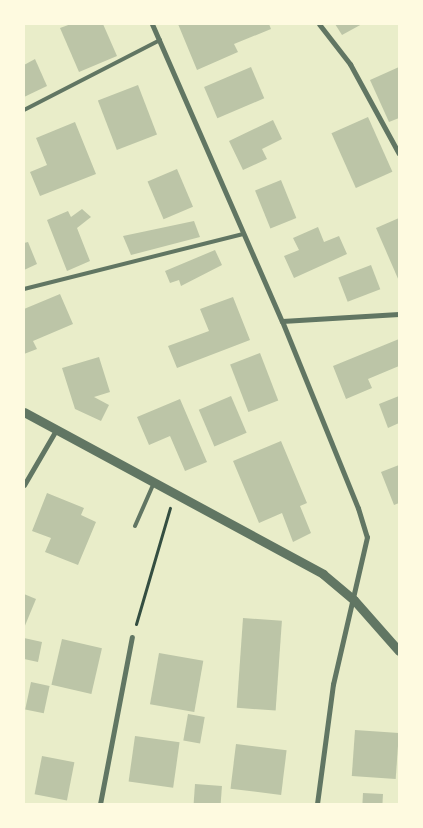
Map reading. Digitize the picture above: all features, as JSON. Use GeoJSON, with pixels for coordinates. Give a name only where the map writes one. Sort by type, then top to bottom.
{"type":"FeatureCollection","features":[{"type":"Feature","properties":{"kind":"street"},"geometry":{"type":"LineString","coordinates":[[152,24],[282,321],[358,508],[367,537],[354,600],[333,684],[317,804]]}},
{"type":"Feature","properties":{"kind":"street"},"geometry":{"type":"LineString","coordinates":[[319,24],[350,64],[399,154]]}},
{"type":"Feature","properties":{"kind":"street"},"geometry":{"type":"LineString","coordinates":[[282,321],[399,314]]}},
{"type":"Feature","properties":{"kind":"street"},"geometry":{"type":"LineString","coordinates":[[24,412],[153,485],[323,574],[354,600],[399,651]]}},
{"type":"Feature","properties":{"kind":"street"},"geometry":{"type":"LineString","coordinates":[[24,485],[56,430]]}},
{"type":"Feature","properties":{"kind":"street"},"geometry":{"type":"LineString","coordinates":[[100,804],[132,637]]}},
{"type":"Feature","properties":{"kind":"lane"},"geometry":{"type":"LineString","coordinates":[[24,110],[160,40]]}},
{"type":"Feature","properties":{"kind":"lane"},"geometry":{"type":"LineString","coordinates":[[24,289],[243,234]]}},
{"type":"Feature","properties":{"kind":"lane"},"geometry":{"type":"LineString","coordinates":[[135,526],[153,485]]}},
{"type":"Feature","properties":{"kind":"path"},"geometry":{"type":"LineString","coordinates":[[132,637],[174,495]]}},
{"type":"Feature","properties":{"kind":"building"},"geometry":{"type":"Polygon","coordinates":[[[71,24],[103,24],[117,56],[79,72],[60,28],[71,24]]]}},
{"type":"Feature","properties":{"kind":"building"},"geometry":{"type":"Polygon","coordinates":[[[178,24],[269,24],[271,29],[234,44],[238,52],[197,70],[178,24]]]}},
{"type":"Feature","properties":{"kind":"building"},"geometry":{"type":"Polygon","coordinates":[[[335,24],[362,24],[342,35],[335,24]]]}},
{"type":"Feature","properties":{"kind":"building"},"geometry":{"type":"Polygon","coordinates":[[[35,59],[47,86],[24,97],[24,65],[35,59]]]}},
{"type":"Feature","properties":{"kind":"building"},"geometry":{"type":"Polygon","coordinates":[[[251,67],[264,98],[217,118],[204,87],[251,67]]]}},
{"type":"Feature","properties":{"kind":"building"},"geometry":{"type":"Polygon","coordinates":[[[399,67],[399,118],[389,122],[370,80],[399,67]]]}},
{"type":"Feature","properties":{"kind":"building"},"geometry":{"type":"Polygon","coordinates":[[[138,85],[157,134],[117,150],[98,100],[138,85]]]}},
{"type":"Feature","properties":{"kind":"building"},"geometry":{"type":"Polygon","coordinates":[[[368,117],[392,172],[356,188],[331,133],[368,117]]]}},
{"type":"Feature","properties":{"kind":"building"},"geometry":{"type":"Polygon","coordinates":[[[273,120],[282,139],[262,149],[267,159],[243,170],[229,141],[273,120]]]}},
{"type":"Feature","properties":{"kind":"building"},"geometry":{"type":"Polygon","coordinates":[[[75,122],[96,174],[40,196],[30,172],[47,165],[36,138],[75,122]]]}},
{"type":"Feature","properties":{"kind":"building"},"geometry":{"type":"Polygon","coordinates":[[[177,169],[193,207],[164,219],[148,182],[177,169]]]}},
{"type":"Feature","properties":{"kind":"building"},"geometry":{"type":"Polygon","coordinates":[[[281,180],[296,218],[270,229],[255,190],[281,180]]]}},
{"type":"Feature","properties":{"kind":"building"},"geometry":{"type":"Polygon","coordinates":[[[82,209],[91,217],[77,228],[90,261],[67,271],[47,220],[68,211],[71,217],[82,209]]]}},
{"type":"Feature","properties":{"kind":"building"},"geometry":{"type":"Polygon","coordinates":[[[399,218],[399,281],[376,228],[399,218]]]}},
{"type":"Feature","properties":{"kind":"building"},"geometry":{"type":"Polygon","coordinates":[[[194,221],[200,237],[131,255],[123,236],[194,221]]]}},
{"type":"Feature","properties":{"kind":"building"},"geometry":{"type":"Polygon","coordinates":[[[318,227],[324,242],[339,236],[347,254],[294,278],[284,256],[299,250],[293,238],[318,227]]]}},
{"type":"Feature","properties":{"kind":"building"},"geometry":{"type":"Polygon","coordinates":[[[28,242],[37,264],[24,270],[24,243],[28,242]]]}},
{"type":"Feature","properties":{"kind":"building"},"geometry":{"type":"Polygon","coordinates":[[[215,250],[222,265],[181,286],[179,280],[170,283],[165,271],[215,250]]]}},
{"type":"Feature","properties":{"kind":"building"},"geometry":{"type":"Polygon","coordinates":[[[371,265],[380,289],[348,302],[338,278],[371,265]]]}},
{"type":"Feature","properties":{"kind":"building"},"geometry":{"type":"Polygon","coordinates":[[[60,294],[73,324],[33,341],[37,349],[24,354],[24,309],[60,294]]]}},
{"type":"Feature","properties":{"kind":"building"},"geometry":{"type":"Polygon","coordinates":[[[233,297],[250,340],[177,368],[168,346],[209,331],[200,309],[233,297]]]}},
{"type":"Feature","properties":{"kind":"building"},"geometry":{"type":"Polygon","coordinates":[[[399,339],[399,366],[368,379],[372,388],[346,399],[333,366],[399,339]]]}},
{"type":"Feature","properties":{"kind":"building"},"geometry":{"type":"Polygon","coordinates":[[[260,353],[278,401],[248,412],[230,364],[260,353]]]}},
{"type":"Feature","properties":{"kind":"building"},"geometry":{"type":"Polygon","coordinates":[[[99,357],[110,392],[94,397],[109,405],[101,421],[75,409],[62,368],[99,357]]]}},
{"type":"Feature","properties":{"kind":"building"},"geometry":{"type":"Polygon","coordinates":[[[231,396],[247,433],[214,446],[199,410],[231,396]]]}},
{"type":"Feature","properties":{"kind":"building"},"geometry":{"type":"Polygon","coordinates":[[[399,396],[399,423],[388,428],[379,404],[399,396]]]}},
{"type":"Feature","properties":{"kind":"building"},"geometry":{"type":"Polygon","coordinates":[[[180,399],[207,462],[185,471],[170,436],[149,445],[137,417],[180,399]]]}},
{"type":"Feature","properties":{"kind":"building"},"geometry":{"type":"Polygon","coordinates":[[[281,441],[307,503],[300,506],[311,533],[293,542],[282,513],[259,523],[233,461],[281,441]]]}},
{"type":"Feature","properties":{"kind":"building"},"geometry":{"type":"Polygon","coordinates":[[[399,465],[399,503],[394,505],[381,472],[399,465]]]}},
{"type":"Feature","properties":{"kind":"building"},"geometry":{"type":"Polygon","coordinates":[[[47,493],[84,508],[81,515],[96,522],[78,565],[45,552],[51,538],[32,531],[47,493]]]}},
{"type":"Feature","properties":{"kind":"building"},"geometry":{"type":"Polygon","coordinates":[[[24,594],[36,599],[24,628],[24,594]]]}},
{"type":"Feature","properties":{"kind":"building"},"geometry":{"type":"Polygon","coordinates":[[[243,618],[282,621],[276,711],[237,708],[243,618]]]}},
{"type":"Feature","properties":{"kind":"building"},"geometry":{"type":"Polygon","coordinates":[[[24,638],[42,642],[38,662],[24,659],[24,638]]]}},
{"type":"Feature","properties":{"kind":"building"},"geometry":{"type":"Polygon","coordinates":[[[62,639],[102,648],[91,694],[51,685],[62,639]]]}},
{"type":"Feature","properties":{"kind":"building"},"geometry":{"type":"Polygon","coordinates":[[[159,653],[203,661],[194,712],[150,704],[159,653]]]}},
{"type":"Feature","properties":{"kind":"building"},"geometry":{"type":"Polygon","coordinates":[[[31,682],[50,686],[44,713],[25,709],[31,682]]]}},
{"type":"Feature","properties":{"kind":"building"},"geometry":{"type":"Polygon","coordinates":[[[188,714],[205,717],[200,744],[183,741],[188,714]]]}},
{"type":"Feature","properties":{"kind":"building"},"geometry":{"type":"Polygon","coordinates":[[[355,730],[399,733],[396,779],[352,776],[355,730]]]}},
{"type":"Feature","properties":{"kind":"building"},"geometry":{"type":"Polygon","coordinates":[[[135,736],[180,742],[173,788],[129,782],[135,736]]]}},
{"type":"Feature","properties":{"kind":"building"},"geometry":{"type":"Polygon","coordinates":[[[236,744],[287,750],[281,795],[231,789],[236,744]]]}},
{"type":"Feature","properties":{"kind":"building"},"geometry":{"type":"Polygon","coordinates":[[[42,756],[74,762],[67,801],[35,794],[42,756]]]}},
{"type":"Feature","properties":{"kind":"building"},"geometry":{"type":"Polygon","coordinates":[[[195,784],[222,786],[221,804],[194,804],[195,784]]]}},
{"type":"Feature","properties":{"kind":"building"},"geometry":{"type":"Polygon","coordinates":[[[363,793],[383,794],[382,804],[362,804],[363,793]]]}}]}
